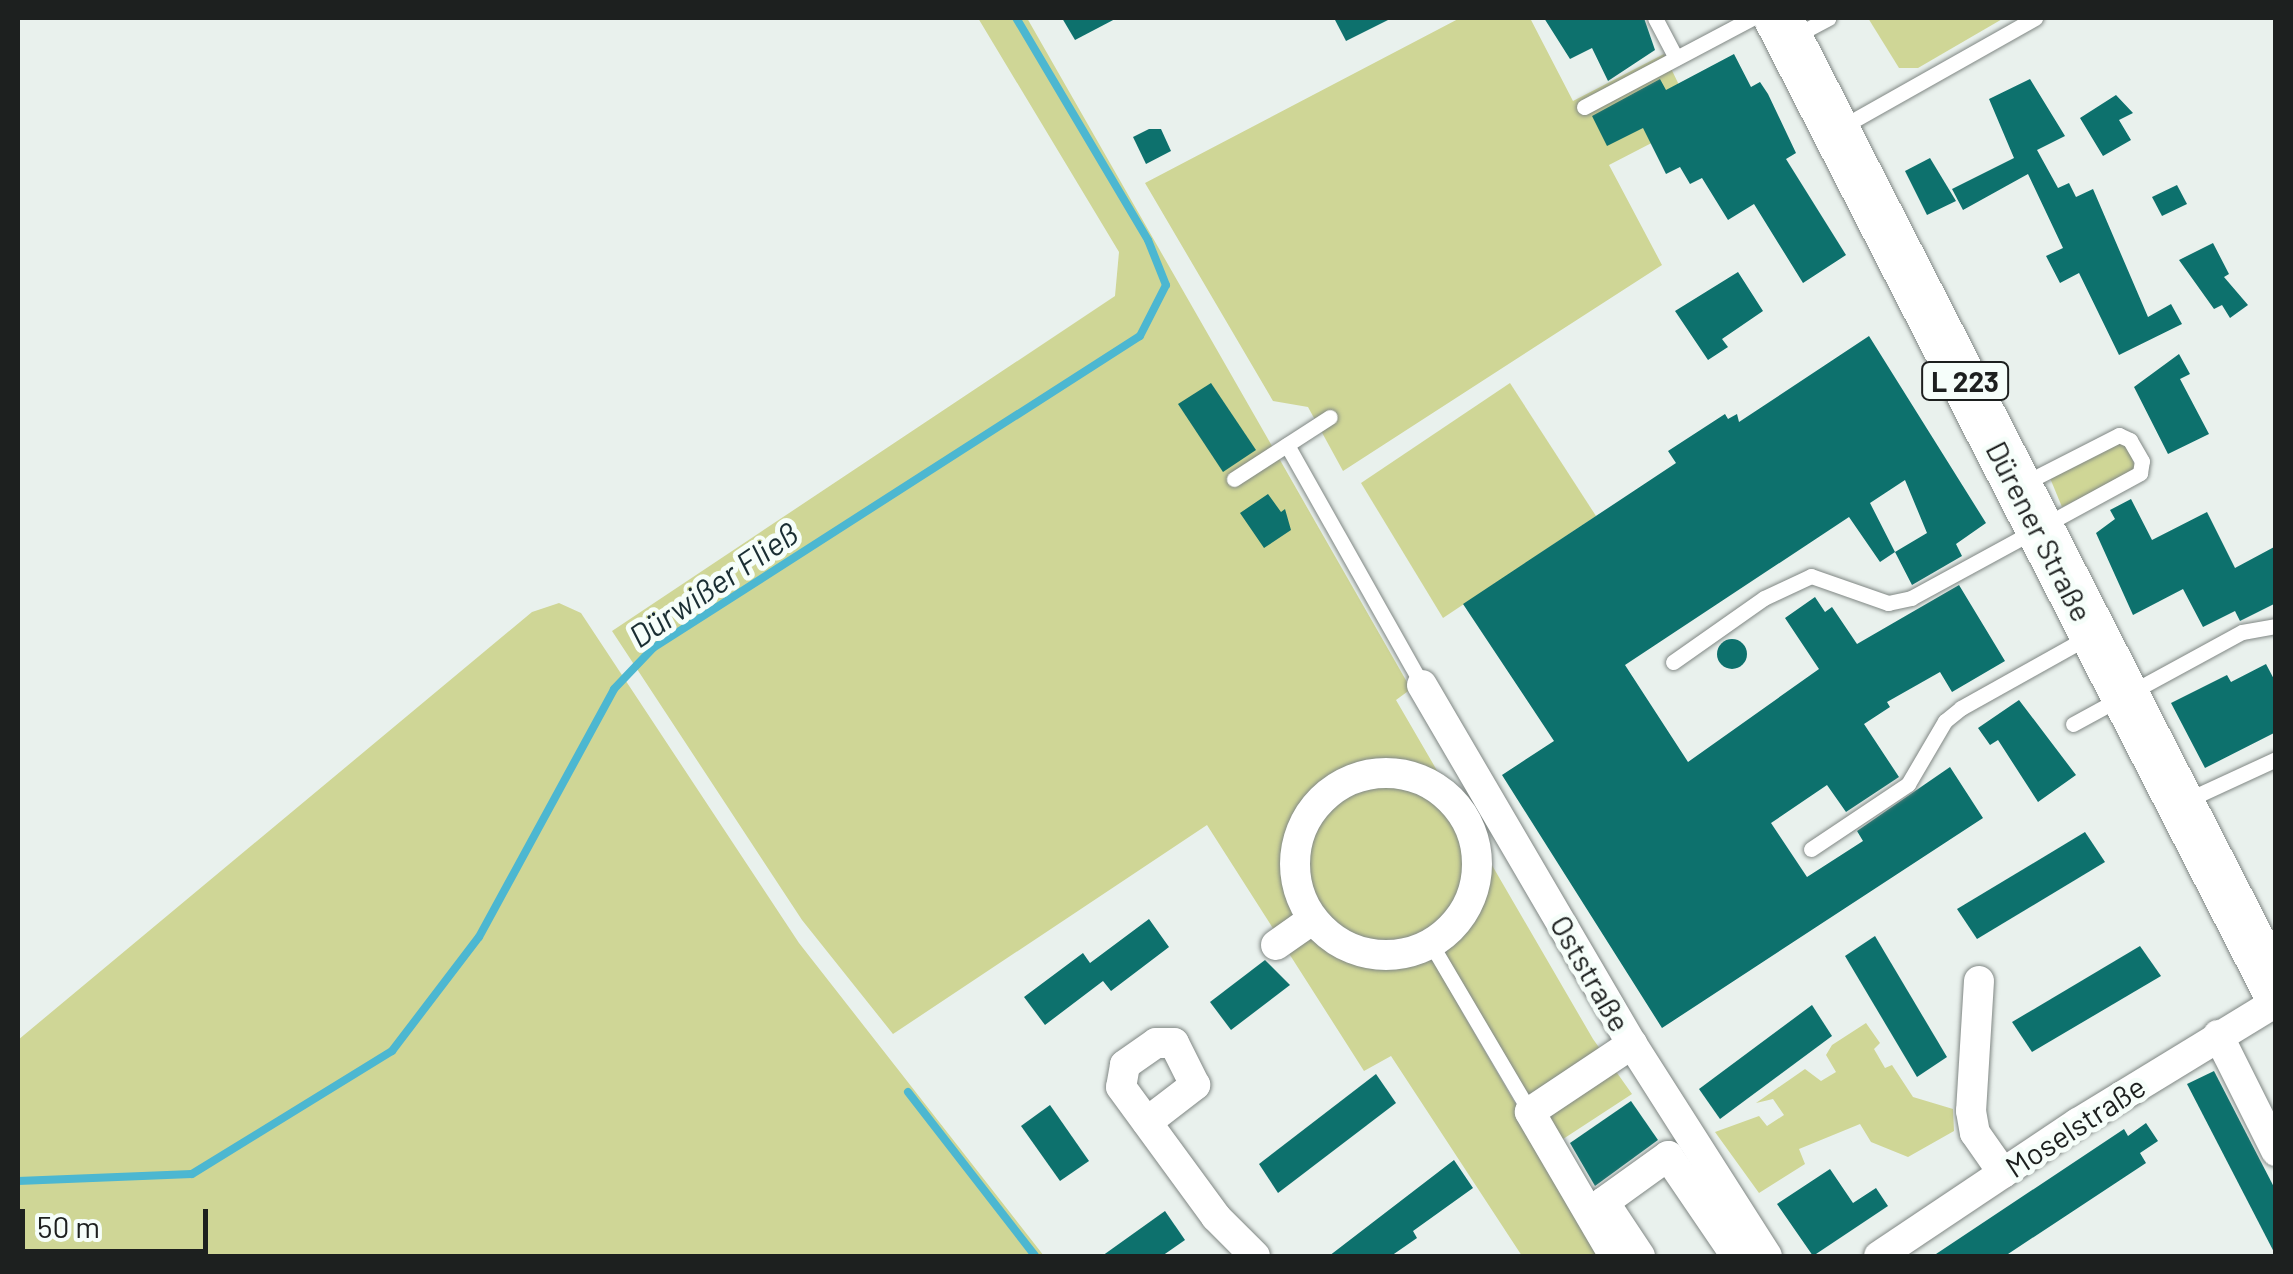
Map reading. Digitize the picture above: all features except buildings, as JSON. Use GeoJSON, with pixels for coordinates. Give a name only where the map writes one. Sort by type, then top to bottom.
{"type":"FeatureCollection","features":[{"type":"Feature","properties":{"kind":"main road","name":"Dürener Straße"},"geometry":{"type":"LineString","coordinates":[[1787,23],[1837,130],[2276,990]]}},
{"type":"Feature","properties":{"kind":"street","name":"Oststraße"},"geometry":{"type":"LineString","coordinates":[[1422,685],[1479,810],[1632,1044],[1691,1165],[1767,1256]]}},
{"type":"Feature","properties":{"kind":"street"},"geometry":{"type":"LineString","coordinates":[[1412,776],[1479,810],[1475,887],[1456,924],[1431,944],[1390,955],[1366,953],[1335,940],[1313,919],[1300,895],[1295,856],[1308,816],[1326,794],[1355,777],[1412,776]]}},
{"type":"Feature","properties":{"kind":"street"},"geometry":{"type":"LineString","coordinates":[[1276,945],[1313,919]]}},
{"type":"Feature","properties":{"kind":"street"},"geometry":{"type":"LineString","coordinates":[[1979,981],[1972,1112],[1975,1133],[2003,1173]]}},
{"type":"Feature","properties":{"kind":"street","name":"Moselstraße"},"geometry":{"type":"LineString","coordinates":[[1879,1256],[2218,1035],[2276,1002]]}},
{"type":"Feature","properties":{"kind":"street"},"geometry":{"type":"LineString","coordinates":[[2218,1035],[2276,1150]]}},
{"type":"Feature","properties":{"kind":"street"},"geometry":{"type":"LineString","coordinates":[[1632,1044],[1530,1112],[1606,1223],[1640,1256]]}},
{"type":"Feature","properties":{"kind":"street"},"geometry":{"type":"LineString","coordinates":[[1147,1122],[1216,1217],[1255,1256]]}},
{"type":"Feature","properties":{"kind":"street"},"geometry":{"type":"LineString","coordinates":[[1614,1256],[1604,1202],[1668,1156],[1691,1165],[1736,1256]]}},
{"type":"Feature","properties":{"kind":"lane"},"geometry":{"type":"LineString","coordinates":[[1655,18],[1676,58]]}},
{"type":"Feature","properties":{"kind":"lane"},"geometry":{"type":"LineString","coordinates":[[1837,130],[2035,18]]}},
{"type":"Feature","properties":{"kind":"lane"},"geometry":{"type":"LineString","coordinates":[[1584,107],[1676,58],[1787,23]]}},
{"type":"Feature","properties":{"kind":"lane"},"geometry":{"type":"LineString","coordinates":[[1234,478],[1330,417]]}},
{"type":"Feature","properties":{"kind":"lane"},"geometry":{"type":"LineString","coordinates":[[1673,662],[1798,581],[1824,577],[1900,602],[2140,473],[2138,450],[2125,435],[2114,436],[2018,486]]}},
{"type":"Feature","properties":{"kind":"lane"},"geometry":{"type":"LineString","coordinates":[[1287,445],[1422,685]]}},
{"type":"Feature","properties":{"kind":"lane"},"geometry":{"type":"LineString","coordinates":[[2073,724],[2242,632],[2276,626]]}},
{"type":"Feature","properties":{"kind":"lane"},"geometry":{"type":"LineString","coordinates":[[1811,849],[1908,784],[1946,722],[1962,708],[2094,634]]}},
{"type":"Feature","properties":{"kind":"lane"},"geometry":{"type":"LineString","coordinates":[[2180,804],[2276,759]]}},
{"type":"Feature","properties":{"kind":"lane"},"geometry":{"type":"LineString","coordinates":[[1431,944],[1530,1112]]}},
{"type":"Feature","properties":{"kind":"green space"},"geometry":{"type":"Polygon","coordinates":[[[978,18],[1027,18],[1411,689],[1396,700],[1593,1039],[1632,1094],[1557,1143],[1472,1003],[1461,1010],[1604,1256],[1522,1256],[1391,1056],[1364,1071],[1207,825],[893,1034],[802,920],[612,631],[1115,296],[1119,252],[978,18]]]}},
{"type":"Feature","properties":{"kind":"green space"},"geometry":{"type":"Polygon","coordinates":[[[1460,18],[1530,18],[1573,101],[1664,54],[1696,120],[1609,165],[1662,265],[1343,471],[1308,407],[1273,401],[1145,183],[1460,18]]]}},
{"type":"Feature","properties":{"kind":"green space"},"geometry":{"type":"Polygon","coordinates":[[[1868,18],[2004,18],[1918,68],[1899,68],[1868,18]]]}},
{"type":"Feature","properties":{"kind":"green space"},"geometry":{"type":"Polygon","coordinates":[[[1510,383],[1596,516],[1443,618],[1361,483],[1510,383]]]}},
{"type":"Feature","properties":{"kind":"green space"},"geometry":{"type":"Polygon","coordinates":[[[2121,441],[2127,442],[2136,471],[2062,507],[2050,478],[2121,441]]]}},
{"type":"Feature","properties":{"kind":"green space"},"geometry":{"type":"Polygon","coordinates":[[[559,603],[581,613],[799,943],[1044,1256],[18,1256],[18,1040],[532,612],[559,603]]]}},
{"type":"Feature","properties":{"kind":"green space"},"geometry":{"type":"Polygon","coordinates":[[[1866,1023],[1880,1043],[1874,1049],[1885,1068],[1892,1065],[1913,1097],[1953,1109],[1954,1131],[1908,1157],[1871,1142],[1860,1124],[1799,1149],[1805,1164],[1759,1193],[1715,1132],[1759,1116],[1767,1126],[1784,1115],[1773,1099],[1756,1103],[1805,1069],[1821,1081],[1836,1072],[1826,1055],[1832,1045],[1866,1023]]]}},
{"type":"Feature","properties":{"kind":"waterway","name":"Dürwißer Fließ"},"geometry":{"type":"LineString","coordinates":[[18,1181],[192,1174],[392,1051],[479,937],[614,689],[653,648],[1140,336],[1166,285],[1148,240],[1016,18]]}},
{"type":"Feature","properties":{"kind":"waterway"},"geometry":{"type":"LineString","coordinates":[[908,1092],[1035,1256]]}}]}
